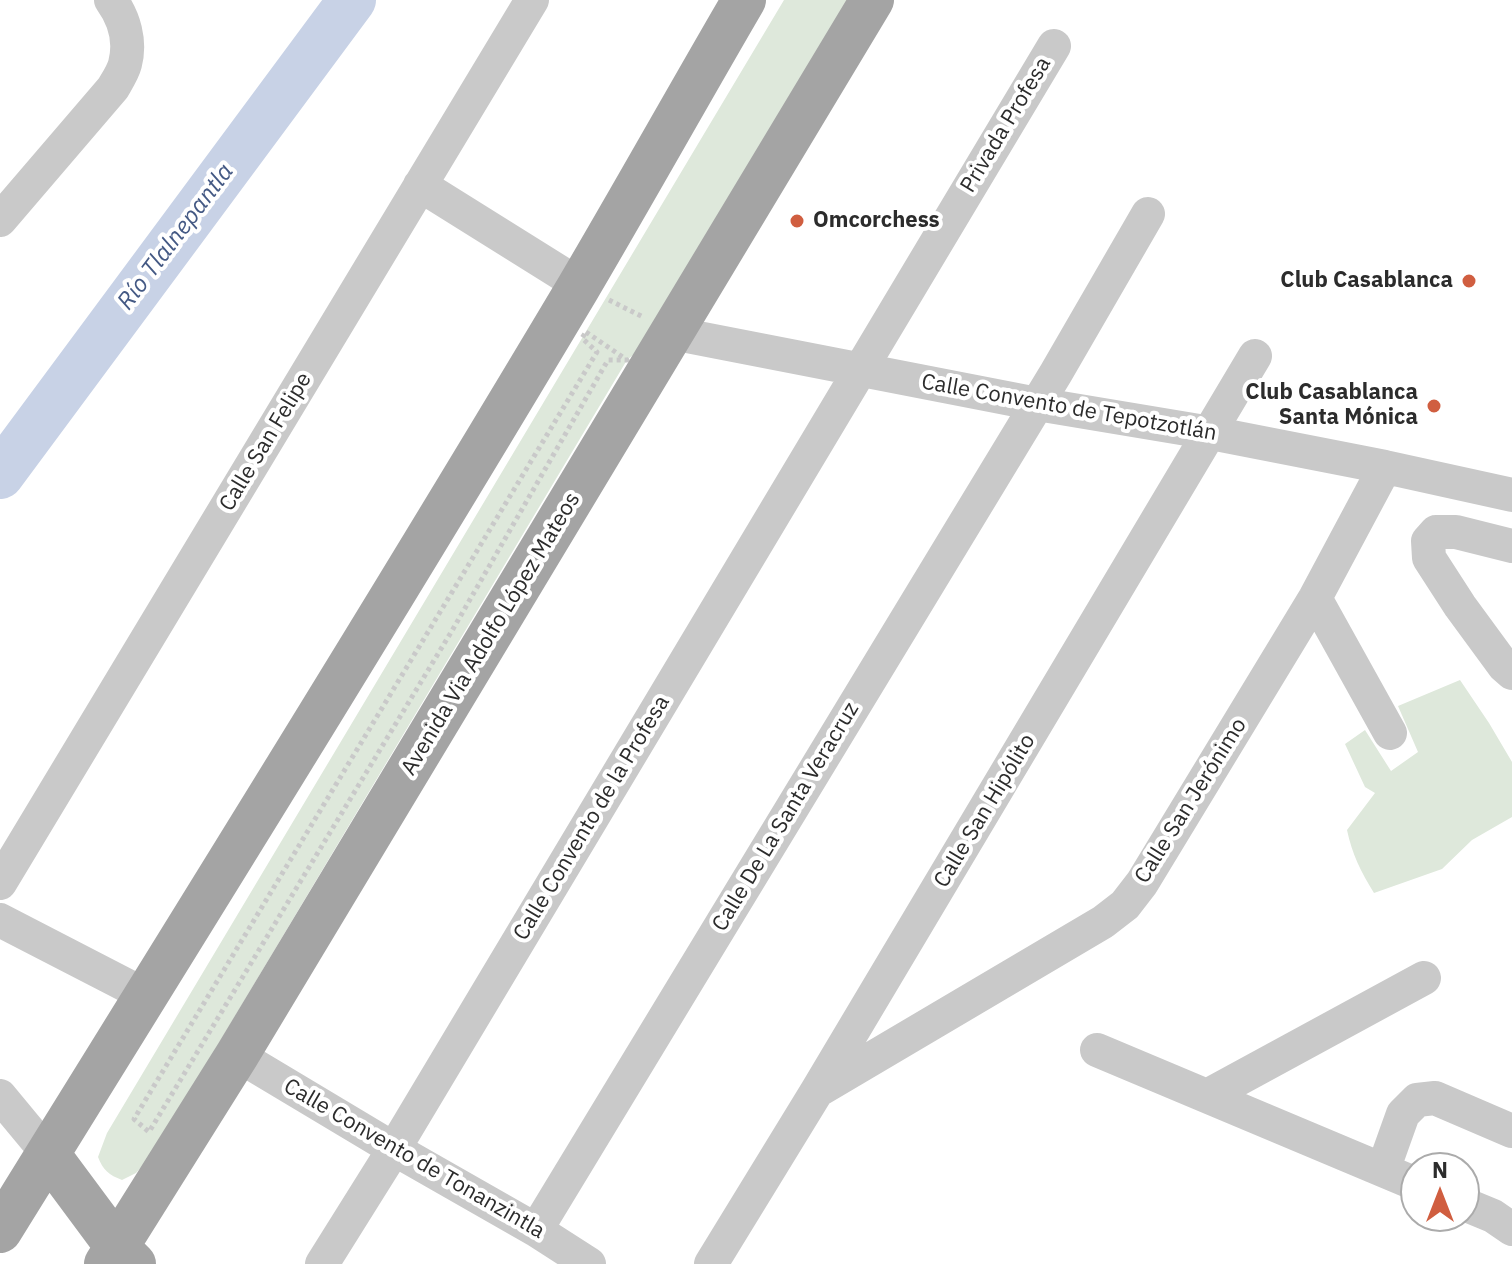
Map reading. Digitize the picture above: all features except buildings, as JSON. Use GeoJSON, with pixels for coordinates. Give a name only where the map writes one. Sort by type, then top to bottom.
{"type":"FeatureCollection","features":[{"type":"Feature","properties":{"kind":"main road"},"geometry":{"type":"LineString","coordinates":[[0,1231],[400,583],[580,285],[744,0]]}},
{"type":"Feature","properties":{"kind":"main road","name":"Avenida Via Adolfo López Mateos"},"geometry":{"type":"LineString","coordinates":[[119,1258],[237,1055],[872,0]]}},
{"type":"Feature","properties":{"kind":"main road"},"geometry":{"type":"LineString","coordinates":[[48,1154],[119,1258]]}},
{"type":"Feature","properties":{"kind":"street"},"geometry":{"type":"LineString","coordinates":[[0,220],[113,88],[125,64],[127,37],[120,13],[111,0]]}},
{"type":"Feature","properties":{"kind":"street","name":"Calle San Felipe"},"geometry":{"type":"LineString","coordinates":[[0,883],[532,0]]}},
{"type":"Feature","properties":{"kind":"street","name":"Privada Profesa"},"geometry":{"type":"LineString","coordinates":[[860,370],[1054,46]]}},
{"type":"Feature","properties":{"kind":"street"},"geometry":{"type":"LineString","coordinates":[[420,185],[580,285]]}},
{"type":"Feature","properties":{"kind":"street","name":"Calle De La Santa Veracruz"},"geometry":{"type":"LineString","coordinates":[[536,1230],[1037,404],[1148,214]]}},
{"type":"Feature","properties":{"kind":"street","name":"Calle Convento de Tepotzotlán"},"geometry":{"type":"LineString","coordinates":[[672,333],[1037,404],[1211,433],[1512,495]]}},
{"type":"Feature","properties":{"kind":"street","name":"Calle San Hipólito"},"geometry":{"type":"LineString","coordinates":[[711,1264],[1255,356]]}},
{"type":"Feature","properties":{"kind":"street","name":"Calle Convento de la Profesa"},"geometry":{"type":"LineString","coordinates":[[322,1264],[860,370]]}},
{"type":"Feature","properties":{"kind":"street","name":"Calle San Jerónimo"},"geometry":{"type":"LineString","coordinates":[[817,1091],[1103,922],[1125,905],[1142,883],[1315,598],[1385,467]]}},
{"type":"Feature","properties":{"kind":"street"},"geometry":{"type":"LineString","coordinates":[[1512,546],[1456,532],[1436,532],[1428,541],[1429,558],[1460,606],[1512,673]]}},
{"type":"Feature","properties":{"kind":"street"},"geometry":{"type":"LineString","coordinates":[[1315,598],[1390,733]]}},
{"type":"Feature","properties":{"kind":"street"},"geometry":{"type":"LineString","coordinates":[[0,920],[147,996]]}},
{"type":"Feature","properties":{"kind":"street"},"geometry":{"type":"LineString","coordinates":[[1207,1096],[1424,978]]}},
{"type":"Feature","properties":{"kind":"street"},"geometry":{"type":"LineString","coordinates":[[1097,1050],[1400,1177]]}},
{"type":"Feature","properties":{"kind":"street","name":"Calle Convento de Tonanzintla"},"geometry":{"type":"LineString","coordinates":[[237,1055],[589,1264]]}},
{"type":"Feature","properties":{"kind":"street"},"geometry":{"type":"LineString","coordinates":[[0,1096],[48,1154]]}},
{"type":"Feature","properties":{"kind":"street"},"geometry":{"type":"LineString","coordinates":[[1383,1170],[1403,1114],[1417,1100],[1435,1098],[1512,1131]]}},
{"type":"Feature","properties":{"kind":"street"},"geometry":{"type":"LineString","coordinates":[[1480,1211],[1512,1229]]}},
{"type":"Feature","properties":{"kind":"path"},"geometry":{"type":"LineString","coordinates":[[580,285],[672,333]]}},
{"type":"Feature","properties":{"kind":"path"},"geometry":{"type":"LineString","coordinates":[[134,1119],[597,352],[582,338],[586,332],[627,360]]}},
{"type":"Feature","properties":{"kind":"shaded area"},"geometry":{"type":"Polygon","coordinates":[[[784,0],[856,0],[665,329],[627,360],[152,1155],[136,1173],[122,1180],[113,1176],[104,1169],[98,1157],[107,1133],[784,0]]]}},
{"type":"Feature","properties":{"kind":"shaded area"},"geometry":{"type":"Polygon","coordinates":[[[1460,680],[1512,762],[1512,817],[1472,840],[1442,869],[1374,893],[1358,863],[1347,830],[1375,793],[1365,787],[1345,744],[1365,730],[1391,771],[1418,752],[1398,706],[1460,680]]]}},
{"type":"Feature","properties":{"kind":"waterway","name":"Río Tlalnepantla"},"geometry":{"type":"LineString","coordinates":[[0,475],[352,0]]}},
{"type":"Feature","properties":{"kind":"place","name":"Omcorchess"},"geometry":{"type":"Point","coordinates":[797,221]}},
{"type":"Feature","properties":{"kind":"place","name":"Club Casablanca"},"geometry":{"type":"Point","coordinates":[1469,281]}},
{"type":"Feature","properties":{"kind":"place","name":"Club Casablanca Santa Mónica"},"geometry":{"type":"Point","coordinates":[1434,406]}}]}
